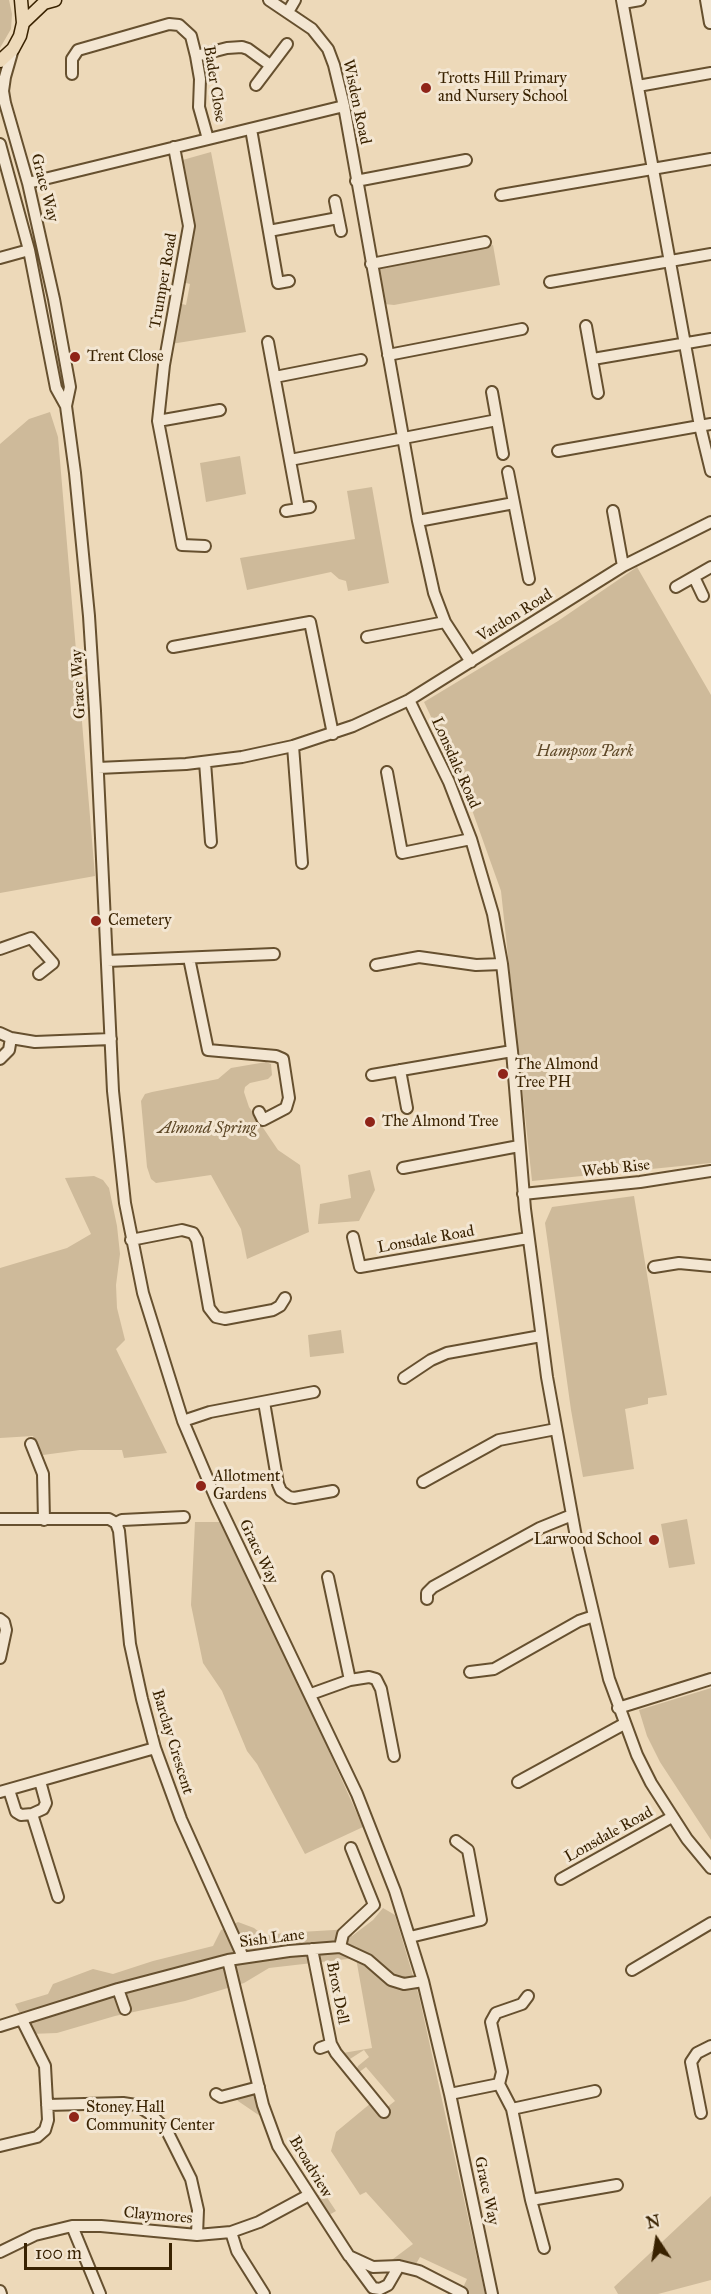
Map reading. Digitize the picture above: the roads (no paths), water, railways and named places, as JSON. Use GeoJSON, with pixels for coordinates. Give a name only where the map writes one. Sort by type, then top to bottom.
{"type":"FeatureCollection","features":[{"type":"Feature","properties":{"kind":"main road"},"geometry":{"type":"LineString","coordinates":[[0,61],[13,49],[20,36],[23,23],[21,0]]}},
{"type":"Feature","properties":{"kind":"main road"},"geometry":{"type":"LineString","coordinates":[[23,23],[44,3],[55,0]]}},
{"type":"Feature","properties":{"kind":"street","name":"Wisden Road"},"geometry":{"type":"LineString","coordinates":[[269,0],[312,29],[328,49],[344,106],[418,521],[434,593],[445,622],[471,662]]}},
{"type":"Feature","properties":{"kind":"street"},"geometry":{"type":"LineString","coordinates":[[288,12],[295,0]]}},
{"type":"Feature","properties":{"kind":"street"},"geometry":{"type":"LineString","coordinates":[[640,0],[623,2],[686,343],[706,425],[711,471]]}},
{"type":"Feature","properties":{"kind":"street"},"geometry":{"type":"LineString","coordinates":[[706,0],[710,23]]}},
{"type":"Feature","properties":{"kind":"street","name":"Bader Close"},"geometry":{"type":"LineString","coordinates":[[72,74],[72,59],[78,50],[169,24],[179,25],[188,32],[196,56],[200,80],[199,107],[208,139]]}},
{"type":"Feature","properties":{"kind":"street"},"geometry":{"type":"LineString","coordinates":[[256,85],[287,44]]}},
{"type":"Feature","properties":{"kind":"street"},"geometry":{"type":"LineString","coordinates":[[196,56],[227,48],[242,47],[248,48],[270,65]]}},
{"type":"Feature","properties":{"kind":"street","name":"Grace Way"},"geometry":{"type":"LineString","coordinates":[[13,49],[3,91],[43,242],[70,387],[66,406],[82,538],[99,768],[117,1142],[131,1240],[153,1329],[183,1421],[217,1501],[357,1794],[406,1923],[423,1981],[450,2094],[492,2294]]}},
{"type":"Feature","properties":{"kind":"street"},"geometry":{"type":"LineString","coordinates":[[638,86],[711,73]]}},
{"type":"Feature","properties":{"kind":"street"},"geometry":{"type":"LineString","coordinates":[[28,183],[344,106]]}},
{"type":"Feature","properties":{"kind":"street"},"geometry":{"type":"LineString","coordinates":[[251,129],[278,283],[289,280]]}},
{"type":"Feature","properties":{"kind":"street","name":"Grace Way"},"geometry":{"type":"LineString","coordinates":[[0,144],[29,250],[56,388],[66,406]]}},
{"type":"Feature","properties":{"kind":"street","name":"Trumper Road"},"geometry":{"type":"LineString","coordinates":[[174,147],[189,226],[164,365],[158,421],[182,546],[205,546]]}},
{"type":"Feature","properties":{"kind":"street"},"geometry":{"type":"LineString","coordinates":[[501,195],[711,159]]}},
{"type":"Feature","properties":{"kind":"street"},"geometry":{"type":"LineString","coordinates":[[356,181],[466,160]]}},
{"type":"Feature","properties":{"kind":"street"},"geometry":{"type":"LineString","coordinates":[[532,177],[535,189]]}},
{"type":"Feature","properties":{"kind":"street"},"geometry":{"type":"LineString","coordinates":[[334,201],[341,231]]}},
{"type":"Feature","properties":{"kind":"street"},"geometry":{"type":"LineString","coordinates":[[269,231],[338,218]]}},
{"type":"Feature","properties":{"kind":"street"},"geometry":{"type":"LineString","coordinates":[[371,264],[484,242]]}},
{"type":"Feature","properties":{"kind":"street"},"geometry":{"type":"LineString","coordinates":[[0,258],[29,250]]}},
{"type":"Feature","properties":{"kind":"street"},"geometry":{"type":"LineString","coordinates":[[550,282],[711,254]]}},
{"type":"Feature","properties":{"kind":"street"},"geometry":{"type":"LineString","coordinates":[[574,265],[577,277]]}},
{"type":"Feature","properties":{"kind":"street"},"geometry":{"type":"LineString","coordinates":[[586,326],[598,393]]}},
{"type":"Feature","properties":{"kind":"street"},"geometry":{"type":"LineString","coordinates":[[388,355],[492,330],[522,330]]}},
{"type":"Feature","properties":{"kind":"street"},"geometry":{"type":"LineString","coordinates":[[593,359],[711,339]]}},
{"type":"Feature","properties":{"kind":"street"},"geometry":{"type":"LineString","coordinates":[[268,342],[290,460],[305,508],[286,511]]}},
{"type":"Feature","properties":{"kind":"street"},"geometry":{"type":"LineString","coordinates":[[275,377],[361,360]]}},
{"type":"Feature","properties":{"kind":"street"},"geometry":{"type":"LineString","coordinates":[[492,392],[503,454]]}},
{"type":"Feature","properties":{"kind":"street"},"geometry":{"type":"LineString","coordinates":[[158,421],[220,410]]}},
{"type":"Feature","properties":{"kind":"street"},"geometry":{"type":"LineString","coordinates":[[290,460],[497,420]]}},
{"type":"Feature","properties":{"kind":"street"},"geometry":{"type":"LineString","coordinates":[[558,451],[706,425]]}},
{"type":"Feature","properties":{"kind":"street"},"geometry":{"type":"LineString","coordinates":[[508,472],[529,579]]}},
{"type":"Feature","properties":{"kind":"street"},"geometry":{"type":"LineString","coordinates":[[418,521],[514,503]]}},
{"type":"Feature","properties":{"kind":"street"},"geometry":{"type":"LineString","coordinates":[[613,511],[623,567]]}},
{"type":"Feature","properties":{"kind":"street","name":"Vardon Road"},"geometry":{"type":"LineString","coordinates":[[99,768],[205,762],[242,757],[293,746],[353,726],[409,700],[623,567],[711,522]]}},
{"type":"Feature","properties":{"kind":"street"},"geometry":{"type":"LineString","coordinates":[[676,587],[711,567]]}},
{"type":"Feature","properties":{"kind":"street"},"geometry":{"type":"LineString","coordinates":[[694,577],[703,596]]}},
{"type":"Feature","properties":{"kind":"street"},"geometry":{"type":"LineString","coordinates":[[173,647],[310,622],[333,734]]}},
{"type":"Feature","properties":{"kind":"street"},"geometry":{"type":"LineString","coordinates":[[367,636],[445,622]]}},
{"type":"Feature","properties":{"kind":"street","name":"Lonsdale Road"},"geometry":{"type":"LineString","coordinates":[[409,700],[449,782],[471,839],[489,897],[502,964],[528,1238],[541,1336],[572,1515],[609,1679],[624,1724],[651,1783],[672,1817],[711,1868]]}},
{"type":"Feature","properties":{"kind":"street"},"geometry":{"type":"LineString","coordinates":[[293,746],[302,863]]}},
{"type":"Feature","properties":{"kind":"street"},"geometry":{"type":"LineString","coordinates":[[205,762],[212,842]]}},
{"type":"Feature","properties":{"kind":"street"},"geometry":{"type":"LineString","coordinates":[[387,772],[402,853],[471,839]]}},
{"type":"Feature","properties":{"kind":"street"},"geometry":{"type":"LineString","coordinates":[[0,949],[31,938],[53,963],[39,974]]}},
{"type":"Feature","properties":{"kind":"street"},"geometry":{"type":"LineString","coordinates":[[107,962],[274,954]]}},
{"type":"Feature","properties":{"kind":"street"},"geometry":{"type":"LineString","coordinates":[[376,965],[418,957],[476,965],[502,964]]}},
{"type":"Feature","properties":{"kind":"street"},"geometry":{"type":"LineString","coordinates":[[189,958],[208,1050],[276,1056],[283,1059],[289,1098],[286,1108],[263,1120]]}},
{"type":"Feature","properties":{"kind":"street"},"geometry":{"type":"LineString","coordinates":[[0,1033],[11,1038],[35,1042],[111,1039]]}},
{"type":"Feature","properties":{"kind":"street"},"geometry":{"type":"LineString","coordinates":[[0,1059],[9,1050],[11,1038]]}},
{"type":"Feature","properties":{"kind":"street"},"geometry":{"type":"LineString","coordinates":[[372,1076],[512,1051]]}},
{"type":"Feature","properties":{"kind":"street"},"geometry":{"type":"LineString","coordinates":[[400,1070],[407,1108]]}},
{"type":"Feature","properties":{"kind":"street"},"geometry":{"type":"LineString","coordinates":[[403,1168],[519,1146]]}},
{"type":"Feature","properties":{"kind":"street","name":"Webb Rise"},"geometry":{"type":"LineString","coordinates":[[524,1194],[640,1182],[711,1171]]}},
{"type":"Feature","properties":{"kind":"street"},"geometry":{"type":"LineString","coordinates":[[131,1240],[182,1230],[193,1233],[197,1240],[209,1308],[216,1317],[225,1319],[273,1310],[280,1306],[285,1298]]}},
{"type":"Feature","properties":{"kind":"street","name":"Lonsdale Road"},"geometry":{"type":"LineString","coordinates":[[353,1237],[360,1267],[528,1238]]}},
{"type":"Feature","properties":{"kind":"street"},"geometry":{"type":"LineString","coordinates":[[654,1267],[680,1263],[711,1266]]}},
{"type":"Feature","properties":{"kind":"street"},"geometry":{"type":"LineString","coordinates":[[404,1378],[430,1360],[447,1353],[541,1336]]}},
{"type":"Feature","properties":{"kind":"street"},"geometry":{"type":"LineString","coordinates":[[183,1421],[210,1412],[314,1392]]}},
{"type":"Feature","properties":{"kind":"street"},"geometry":{"type":"LineString","coordinates":[[264,1401],[281,1491],[294,1498],[333,1491]]}},
{"type":"Feature","properties":{"kind":"street"},"geometry":{"type":"LineString","coordinates":[[423,1482],[499,1440],[556,1429]]}},
{"type":"Feature","properties":{"kind":"street"},"geometry":{"type":"LineString","coordinates":[[31,1444],[43,1474],[44,1520]]}},
{"type":"Feature","properties":{"kind":"street"},"geometry":{"type":"LineString","coordinates":[[427,1599],[427,1593],[433,1587],[540,1528],[572,1515]]}},
{"type":"Feature","properties":{"kind":"street"},"geometry":{"type":"LineString","coordinates":[[0,1519],[109,1520],[116,1523],[122,1520],[184,1517]]}},
{"type":"Feature","properties":{"kind":"street","name":"Barclay Crescent"},"geometry":{"type":"LineString","coordinates":[[116,1523],[119,1531],[130,1644],[141,1700],[155,1748],[181,1819],[243,1957]]}},
{"type":"Feature","properties":{"kind":"street"},"geometry":{"type":"LineString","coordinates":[[328,1577],[350,1680]]}},
{"type":"Feature","properties":{"kind":"street"},"geometry":{"type":"LineString","coordinates":[[470,1672],[494,1669],[579,1621],[594,1616]]}},
{"type":"Feature","properties":{"kind":"street"},"geometry":{"type":"LineString","coordinates":[[0,1619],[4,1622],[6,1630],[0,1658]]}},
{"type":"Feature","properties":{"kind":"street"},"geometry":{"type":"LineString","coordinates":[[311,1694],[350,1680],[369,1677],[376,1679],[380,1686],[394,1756]]}},
{"type":"Feature","properties":{"kind":"street"},"geometry":{"type":"LineString","coordinates":[[618,1708],[711,1679]]}},
{"type":"Feature","properties":{"kind":"street"},"geometry":{"type":"LineString","coordinates":[[518,1782],[624,1724]]}},
{"type":"Feature","properties":{"kind":"street"},"geometry":{"type":"LineString","coordinates":[[40,1781],[46,1803],[43,1809],[24,1815],[16,1812],[4,1791],[155,1748]]}},
{"type":"Feature","properties":{"kind":"street"},"geometry":{"type":"LineString","coordinates":[[32,1814],[58,1897]]}},
{"type":"Feature","properties":{"kind":"street","name":"Lonsdale Road"},"geometry":{"type":"LineString","coordinates":[[561,1879],[672,1817]]}},
{"type":"Feature","properties":{"kind":"street"},"geometry":{"type":"LineString","coordinates":[[410,1937],[481,1920],[468,1850],[456,1841]]}},
{"type":"Feature","properties":{"kind":"street"},"geometry":{"type":"LineString","coordinates":[[340,1947],[343,1934],[374,1905],[351,1848]]}},
{"type":"Feature","properties":{"kind":"street"},"geometry":{"type":"LineString","coordinates":[[632,1970],[711,1923]]}},
{"type":"Feature","properties":{"kind":"street","name":"Sish Lane"},"geometry":{"type":"LineString","coordinates":[[0,2026],[118,1989],[228,1960],[312,1949],[340,1947],[368,1960],[391,1980],[404,1984],[423,1981]]}},
{"type":"Feature","properties":{"kind":"street","name":"Brox Dell"},"geometry":{"type":"LineString","coordinates":[[312,1949],[331,2043],[352,2064],[384,2112]]}},
{"type":"Feature","properties":{"kind":"street","name":"Broadview"},"geometry":{"type":"LineString","coordinates":[[228,1960],[259,2087],[278,2146],[349,2256],[373,2288],[380,2289],[388,2285],[399,2266]]}},
{"type":"Feature","properties":{"kind":"street"},"geometry":{"type":"LineString","coordinates":[[118,1989],[127,2004]]}},
{"type":"Feature","properties":{"kind":"street"},"geometry":{"type":"LineString","coordinates":[[528,1996],[522,2004],[496,2013],[491,2022],[502,2072],[499,2084],[512,2109],[531,2200],[544,2248]]}},
{"type":"Feature","properties":{"kind":"street"},"geometry":{"type":"LineString","coordinates":[[0,2146],[37,2137],[47,2126],[45,2066],[22,2020]]}},
{"type":"Feature","properties":{"kind":"street","name":"Brox Dell"},"geometry":{"type":"LineString","coordinates":[[320,2048],[331,2043]]}},
{"type":"Feature","properties":{"kind":"street"},"geometry":{"type":"LineString","coordinates":[[701,2113],[691,2062],[697,2053],[711,2046]]}},
{"type":"Feature","properties":{"kind":"street"},"geometry":{"type":"LineString","coordinates":[[450,2094],[499,2084]]}},
{"type":"Feature","properties":{"kind":"street"},"geometry":{"type":"LineString","coordinates":[[216,2094],[221,2097],[259,2087]]}},
{"type":"Feature","properties":{"kind":"street"},"geometry":{"type":"LineString","coordinates":[[512,2109],[596,2091]]}},
{"type":"Feature","properties":{"kind":"street"},"geometry":{"type":"LineString","coordinates":[[47,2105],[123,2103],[136,2105],[148,2113],[166,2130],[191,2179],[198,2210],[197,2235]]}},
{"type":"Feature","properties":{"kind":"street"},"geometry":{"type":"LineString","coordinates":[[531,2200],[617,2185]]}},
{"type":"Feature","properties":{"kind":"street","name":"Claymores"},"geometry":{"type":"LineString","coordinates":[[0,2252],[35,2235],[72,2226],[101,2226],[197,2235],[231,2232],[266,2219],[309,2195]]}},
{"type":"Feature","properties":{"kind":"street"},"geometry":{"type":"LineString","coordinates":[[72,2226],[100,2294]]}},
{"type":"Feature","properties":{"kind":"street"},"geometry":{"type":"LineString","coordinates":[[231,2232],[237,2251],[264,2294]]}},
{"type":"Feature","properties":{"kind":"street"},"geometry":{"type":"LineString","coordinates":[[349,2256],[373,2267],[399,2266],[419,2271],[462,2293]]}},
{"type":"Feature","properties":{"kind":"place","name":"Trotts Hill Primary and Nursery School"},"geometry":{"type":"Point","coordinates":[426,88]}},
{"type":"Feature","properties":{"kind":"place","name":"Trent Close"},"geometry":{"type":"Point","coordinates":[75,357]}},
{"type":"Feature","properties":{"kind":"place","name":"Cemetery"},"geometry":{"type":"Point","coordinates":[96,921]}},
{"type":"Feature","properties":{"kind":"place","name":"The Almond Tree PH"},"geometry":{"type":"Point","coordinates":[503,1074]}},
{"type":"Feature","properties":{"kind":"place","name":"The Almond Tree"},"geometry":{"type":"Point","coordinates":[370,1122]}},
{"type":"Feature","properties":{"kind":"place","name":"Allotment Gardens"},"geometry":{"type":"Point","coordinates":[201,1486]}},
{"type":"Feature","properties":{"kind":"place","name":"Larwood School"},"geometry":{"type":"Point","coordinates":[654,1540]}},
{"type":"Feature","properties":{"kind":"place","name":"Stoney Hall Community Center"},"geometry":{"type":"Point","coordinates":[74,2117]}},
{"type":"Feature","properties":{"kind":"park label","name":"Hampson Park"},"geometry":{"type":"Point","coordinates":[585,752]}},
{"type":"Feature","properties":{"kind":"park label","name":"Almond Spring"},"geometry":{"type":"Point","coordinates":[207,1129]}}]}
